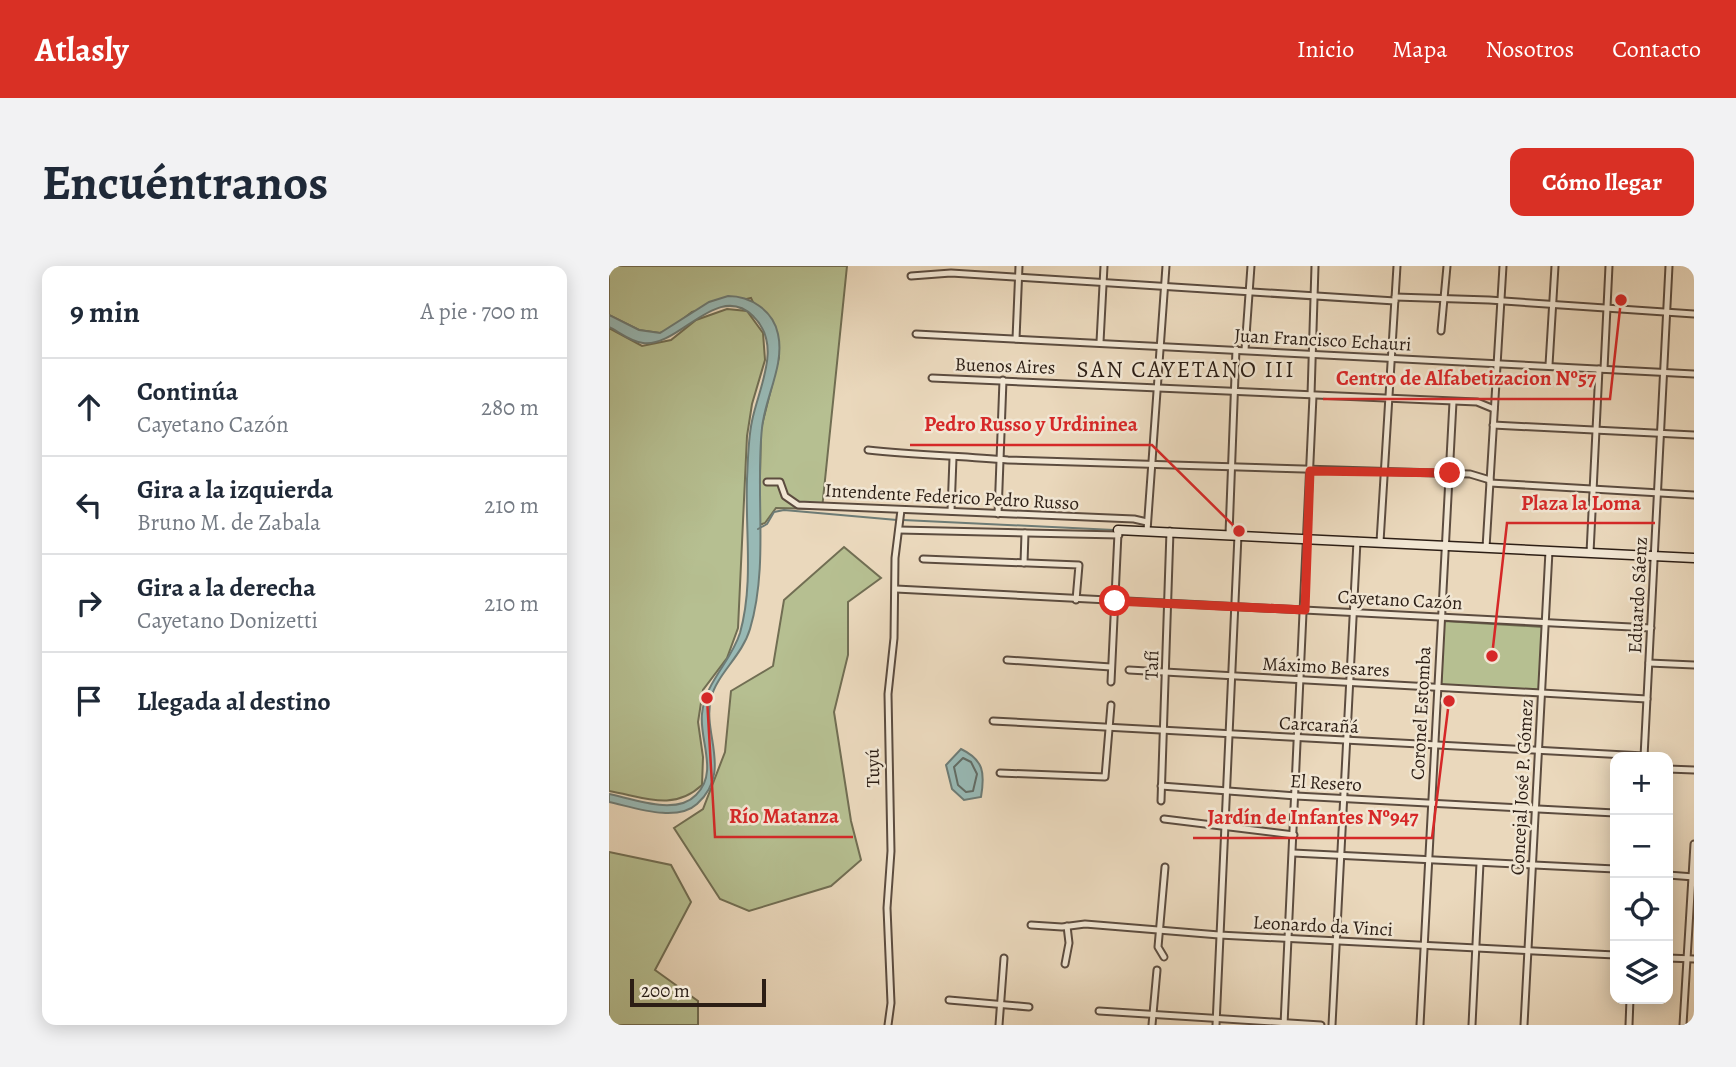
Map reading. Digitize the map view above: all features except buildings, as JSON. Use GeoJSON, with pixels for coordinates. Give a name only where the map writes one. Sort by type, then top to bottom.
{"type":"FeatureCollection","features":[{"type":"Feature","properties":{"kind":"street"},"geometry":{"type":"LineString","coordinates":[[1016,339],[1019,266]]}},
{"type":"Feature","properties":{"kind":"street"},"geometry":{"type":"LineString","coordinates":[[1100,342],[1104,266]]}},
{"type":"Feature","properties":{"kind":"street"},"geometry":{"type":"LineString","coordinates":[[1147,527],[1151,513],[1166,266]]}},
{"type":"Feature","properties":{"kind":"street"},"geometry":{"type":"LineString","coordinates":[[1245,350],[1251,266]]}},
{"type":"Feature","properties":{"kind":"street"},"geometry":{"type":"LineString","coordinates":[[1284,1024],[1308,537],[1315,266]]}},
{"type":"Feature","properties":{"kind":"street"},"geometry":{"type":"LineString","coordinates":[[1380,542],[1397,266]]}},
{"type":"Feature","properties":{"kind":"street"},"geometry":{"type":"LineString","coordinates":[[1441,331],[1447,266]]}},
{"type":"Feature","properties":{"kind":"street"},"geometry":{"type":"LineString","coordinates":[[1486,548],[1503,266]]}},
{"type":"Feature","properties":{"kind":"street"},"geometry":{"type":"LineString","coordinates":[[1549,365],[1555,266]]}},
{"type":"Feature","properties":{"kind":"street"},"geometry":{"type":"LineString","coordinates":[[1590,553],[1595,429],[1609,266]]}},
{"type":"Feature","properties":{"kind":"street","name":"Eduardo Sáenz"},"geometry":{"type":"LineString","coordinates":[[1644,752],[1669,266]]}},
{"type":"Feature","properties":{"kind":"street"},"geometry":{"type":"LineString","coordinates":[[911,276],[951,273],[1019,280],[1250,290],[1313,296],[1444,298],[1694,314]]}},
{"type":"Feature","properties":{"kind":"street","name":"Juan Francisco Echauri"},"geometry":{"type":"LineString","coordinates":[[916,334],[1160,344],[1694,374]]}},
{"type":"Feature","properties":{"kind":"street"},"geometry":{"type":"LineString","coordinates":[[1217,1022],[1235,607],[1231,467],[1236,349]]}},
{"type":"Feature","properties":{"kind":"street","name":"Buenos Aires"},"geometry":{"type":"LineString","coordinates":[[933,378],[1478,402],[1494,409]]}},
{"type":"Feature","properties":{"kind":"street"},"geometry":{"type":"LineString","coordinates":[[998,514],[1003,380]]}},
{"type":"Feature","properties":{"kind":"street","name":"Coronel Estomba"},"geometry":{"type":"LineString","coordinates":[[1420,1025],[1453,402]]}},
{"type":"Feature","properties":{"kind":"street"},"geometry":{"type":"LineString","coordinates":[[1493,425],[1694,436]]}},
{"type":"Feature","properties":{"kind":"street"},"geometry":{"type":"LineString","coordinates":[[868,450],[1001,460],[1471,474],[1490,481],[1694,495]]}},
{"type":"Feature","properties":{"kind":"street"},"geometry":{"type":"LineString","coordinates":[[951,510],[953,458]]}},
{"type":"Feature","properties":{"kind":"street","name":"Intendente Federico Pedro Russo"},"geometry":{"type":"LineString","coordinates":[[767,482],[780,482],[785,496],[798,505],[900,520],[951,510],[1119,519],[1170,531],[1694,558]]}},
{"type":"Feature","properties":{"kind":"street"},"geometry":{"type":"LineString","coordinates":[[1111,682],[1119,519]]}},
{"type":"Feature","properties":{"kind":"street"},"geometry":{"type":"LineString","coordinates":[[900,520],[1025,533],[1118,532]]}},
{"type":"Feature","properties":{"kind":"street","name":"Tuyú"},"geometry":{"type":"LineString","coordinates":[[888,1025],[891,1003],[887,908],[891,851],[888,694],[896,589],[895,558],[900,520]]}},
{"type":"Feature","properties":{"kind":"street","name":"Intendente Federico Pedro Russo"},"geometry":{"type":"LineString","coordinates":[[1118,532],[1147,527]]}},
{"type":"Feature","properties":{"kind":"street","name":"Tafí"},"geometry":{"type":"LineString","coordinates":[[1161,801],[1170,531]]}},
{"type":"Feature","properties":{"kind":"street"},"geometry":{"type":"LineString","coordinates":[[1024,563],[1025,533]]}},
{"type":"Feature","properties":{"kind":"street"},"geometry":{"type":"LineString","coordinates":[[1332,1025],[1357,541]]}},
{"type":"Feature","properties":{"kind":"street","name":"Concejal José P. Gómez"},"geometry":{"type":"LineString","coordinates":[[1524,1025],[1549,551]]}},
{"type":"Feature","properties":{"kind":"street"},"geometry":{"type":"LineString","coordinates":[[923,559],[1079,565],[1076,600]]}},
{"type":"Feature","properties":{"kind":"street","name":"Cayetano Cazón"},"geometry":{"type":"LineString","coordinates":[[896,589],[1651,628]]}},
{"type":"Feature","properties":{"kind":"street"},"geometry":{"type":"LineString","coordinates":[[1007,660],[1054,666],[1111,667]]}},
{"type":"Feature","properties":{"kind":"street"},"geometry":{"type":"LineString","coordinates":[[1649,663],[1694,664]]}},
{"type":"Feature","properties":{"kind":"street","name":"Máximo Besares"},"geometry":{"type":"LineString","coordinates":[[1129,670],[1647,699]]}},
{"type":"Feature","properties":{"kind":"street"},"geometry":{"type":"LineString","coordinates":[[1000,773],[1105,777],[1111,705]]}},
{"type":"Feature","properties":{"kind":"street","name":"Carcarañá"},"geometry":{"type":"LineString","coordinates":[[993,721],[1299,739],[1540,748],[1610,754]]}},
{"type":"Feature","properties":{"kind":"street"},"geometry":{"type":"LineString","coordinates":[[1673,769],[1694,770]]}},
{"type":"Feature","properties":{"kind":"street","name":"El Resero"},"geometry":{"type":"LineString","coordinates":[[1161,786],[1342,799],[1610,813]]}},
{"type":"Feature","properties":{"kind":"street"},"geometry":{"type":"LineString","coordinates":[[1164,819],[1294,835]]}},
{"type":"Feature","properties":{"kind":"street"},"geometry":{"type":"LineString","coordinates":[[1683,1025],[1691,959],[1694,844]]}},
{"type":"Feature","properties":{"kind":"street"},"geometry":{"type":"LineString","coordinates":[[1293,853],[1610,869]]}},
{"type":"Feature","properties":{"kind":"street"},"geometry":{"type":"LineString","coordinates":[[1472,1025],[1480,863]]}},
{"type":"Feature","properties":{"kind":"street"},"geometry":{"type":"LineString","coordinates":[[1164,957],[1158,947],[1165,867]]}},
{"type":"Feature","properties":{"kind":"street"},"geometry":{"type":"LineString","coordinates":[[1673,876],[1693,877]]}},
{"type":"Feature","properties":{"kind":"street","name":"Leonardo da Vinci"},"geometry":{"type":"LineString","coordinates":[[1031,925],[1085,924],[1219,935],[1610,955]]}},
{"type":"Feature","properties":{"kind":"street"},"geometry":{"type":"LineString","coordinates":[[1065,964],[1069,953],[1067,926]]}},
{"type":"Feature","properties":{"kind":"street"},"geometry":{"type":"LineString","coordinates":[[999,1025],[1004,958]]}},
{"type":"Feature","properties":{"kind":"street"},"geometry":{"type":"LineString","coordinates":[[1673,958],[1691,959]]}},
{"type":"Feature","properties":{"kind":"street"},"geometry":{"type":"LineString","coordinates":[[1153,1025],[1157,970]]}},
{"type":"Feature","properties":{"kind":"street"},"geometry":{"type":"LineString","coordinates":[[949,1000],[1029,1007]]}},
{"type":"Feature","properties":{"kind":"street"},"geometry":{"type":"LineString","coordinates":[[1629,1025],[1630,1004]]}},
{"type":"Feature","properties":{"kind":"street"},"geometry":{"type":"LineString","coordinates":[[1099,1011],[1217,1022],[1321,1025]]}},
{"type":"Feature","properties":{"kind":"green space"},"geometry":{"type":"Polygon","coordinates":[[[609,266],[847,266],[822,509],[776,508],[765,523],[759,525],[761,429],[779,357],[751,298],[692,312],[670,329],[660,333],[639,330],[609,315],[609,266]]]}},
{"type":"Feature","properties":{"kind":"green space"},"geometry":{"type":"Polygon","coordinates":[[[727,309],[747,311],[763,333],[765,360],[752,404],[747,436],[738,628],[727,658],[703,690],[698,722],[703,757],[702,785],[680,798],[646,799],[609,791],[609,328],[642,346],[671,340],[696,320],[727,309]]]}},
{"type":"Feature","properties":{"kind":"green space"},"geometry":{"type":"Polygon","coordinates":[[[844,547],[881,578],[848,602],[848,655],[834,712],[851,821],[861,860],[831,886],[749,911],[720,899],[674,828],[703,809],[725,752],[731,691],[773,666],[784,600],[844,547]]]}},
{"type":"Feature","properties":{"kind":"green space"},"geometry":{"type":"Polygon","coordinates":[[[1444,621],[1543,627],[1539,690],[1441,685],[1444,621]]]}},
{"type":"Feature","properties":{"kind":"green space"},"geometry":{"type":"Polygon","coordinates":[[[609,852],[671,865],[691,902],[655,970],[698,1001],[698,1025],[609,1025],[609,852]]]}},
{"type":"Feature","properties":{"kind":"water"},"geometry":{"type":"Polygon","coordinates":[[[728,296],[752,302],[766,311],[778,334],[777,369],[762,428],[760,555],[756,605],[746,639],[711,698],[709,712],[715,766],[708,791],[688,810],[654,812],[609,802],[609,794],[666,805],[688,801],[703,786],[707,767],[702,724],[704,703],[740,633],[747,595],[749,443],[768,353],[762,327],[753,316],[739,307],[726,306],[712,310],[670,336],[657,342],[643,343],[609,327],[609,315],[639,330],[660,333],[709,302],[728,296]]]}},
{"type":"Feature","properties":{"kind":"water"},"geometry":{"type":"Polygon","coordinates":[[[961,749],[969,753],[981,768],[981,797],[964,800],[952,789],[946,765],[961,749]]]}},
{"type":"Feature","properties":{"kind":"waterway"},"geometry":{"type":"LineString","coordinates":[[758,529],[767,524],[774,512],[784,510],[897,520]]}},
{"type":"Feature","properties":{"kind":"waterway"},"geometry":{"type":"LineString","coordinates":[[903,520],[1114,530]]}},
{"type":"Feature","properties":{"kind":"place","name":"Centro de Alfabetizacion Nº57"},"geometry":{"type":"Point","coordinates":[1621,300]}},
{"type":"Feature","properties":{"kind":"place","name":"Pedro Russo y Urdininea"},"geometry":{"type":"Point","coordinates":[1239,531]}},
{"type":"Feature","properties":{"kind":"place","name":"Plaza la Loma"},"geometry":{"type":"Point","coordinates":[1492,656]}},
{"type":"Feature","properties":{"kind":"place","name":"Río Matanza"},"geometry":{"type":"Point","coordinates":[707,698]}},
{"type":"Feature","properties":{"kind":"place","name":"Jardín de Infantes Nº947"},"geometry":{"type":"Point","coordinates":[1449,701]}},
{"type":"Feature","properties":{"kind":"district","name":"SAN CAYETANO III"},"geometry":{"type":"Point","coordinates":[1186,369]}},
{"type":"Feature","properties":{"kind":"route"},"geometry":{"type":"LineString","coordinates":[[1115,601],[1305,610],[1310,471],[1450,473]]}}]}
